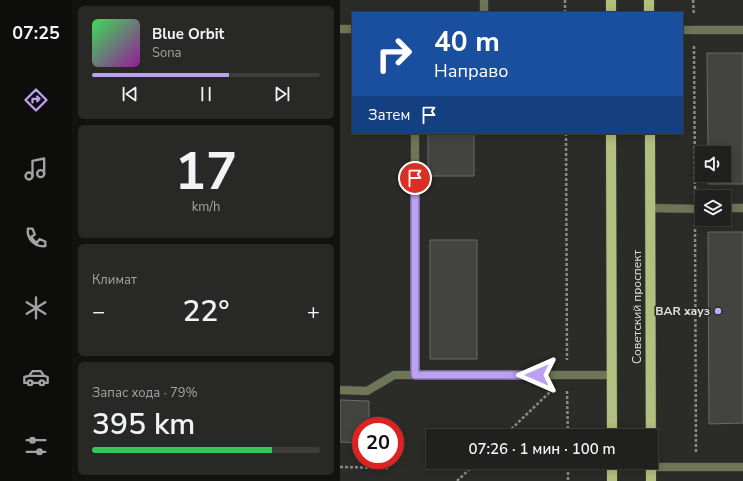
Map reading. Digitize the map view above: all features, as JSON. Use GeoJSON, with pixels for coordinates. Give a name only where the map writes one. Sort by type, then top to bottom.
{"type":"FeatureCollection","features":[{"type":"Feature","properties":{"kind":"main road"},"geometry":{"type":"LineString","coordinates":[[611,0],[611,12]]}},
{"type":"Feature","properties":{"kind":"main road"},"geometry":{"type":"LineString","coordinates":[[649,0],[649,12]]}},
{"type":"Feature","properties":{"kind":"main road"},"geometry":{"type":"LineString","coordinates":[[611,134],[612,429]]}},
{"type":"Feature","properties":{"kind":"main road","name":"Советский проспект"},"geometry":{"type":"LineString","coordinates":[[650,134],[651,429]]}},
{"type":"Feature","properties":{"kind":"main road"},"geometry":{"type":"LineString","coordinates":[[612,469],[612,481]]}},
{"type":"Feature","properties":{"kind":"main road","name":"Советский проспект"},"geometry":{"type":"LineString","coordinates":[[651,469],[651,481]]}},
{"type":"Feature","properties":{"kind":"lane"},"geometry":{"type":"LineString","coordinates":[[484,0],[484,12]]}},
{"type":"Feature","properties":{"kind":"lane"},"geometry":{"type":"LineString","coordinates":[[340,29],[352,29]]}},
{"type":"Feature","properties":{"kind":"lane"},"geometry":{"type":"LineString","coordinates":[[683,30],[743,30]]}},
{"type":"Feature","properties":{"kind":"lane"},"geometry":{"type":"LineString","coordinates":[[415,134],[415,375]]}},
{"type":"Feature","properties":{"kind":"lane"},"geometry":{"type":"LineString","coordinates":[[650,208],[695,209]]}},
{"type":"Feature","properties":{"kind":"lane"},"geometry":{"type":"LineString","coordinates":[[731,208],[743,208]]}},
{"type":"Feature","properties":{"kind":"lane"},"geometry":{"type":"LineString","coordinates":[[340,390],[367,391],[394,375],[612,375]]}},
{"type":"Feature","properties":{"kind":"lane"},"geometry":{"type":"LineString","coordinates":[[658,467],[743,467]]}},
{"type":"Feature","properties":{"kind":"path"},"geometry":{"type":"LineString","coordinates":[[565,0],[565,12]]}},
{"type":"Feature","properties":{"kind":"path"},"geometry":{"type":"LineString","coordinates":[[693,0],[698,190]]}},
{"type":"Feature","properties":{"kind":"path"},"geometry":{"type":"LineString","coordinates":[[566,134],[568,429]]}},
{"type":"Feature","properties":{"kind":"path"},"geometry":{"type":"LineString","coordinates":[[696,467],[698,226]]}},
{"type":"Feature","properties":{"kind":"path"},"geometry":{"type":"LineString","coordinates":[[511,429],[567,375]]}},
{"type":"Feature","properties":{"kind":"path"},"geometry":{"type":"LineString","coordinates":[[340,467],[352,467]]}},
{"type":"Feature","properties":{"kind":"path"},"geometry":{"type":"LineString","coordinates":[[457,481],[470,469]]}},
{"type":"Feature","properties":{"kind":"path"},"geometry":{"type":"LineString","coordinates":[[568,469],[568,481]]}},
{"type":"Feature","properties":{"kind":"building"},"geometry":{"type":"Polygon","coordinates":[[[707,53],[743,53],[743,184],[708,184],[708,182],[731,182],[731,146],[708,146],[707,53]]]}},
{"type":"Feature","properties":{"kind":"building"},"geometry":{"type":"Polygon","coordinates":[[[428,134],[474,134],[474,176],[428,176],[428,134]]]}},
{"type":"Feature","properties":{"kind":"building"},"geometry":{"type":"Polygon","coordinates":[[[708,232],[743,232],[743,423],[709,424],[708,232]]]}},
{"type":"Feature","properties":{"kind":"building"},"geometry":{"type":"Polygon","coordinates":[[[430,240],[477,240],[477,359],[430,359],[430,240]]]}},
{"type":"Feature","properties":{"kind":"building"},"geometry":{"type":"Polygon","coordinates":[[[340,400],[369,401],[369,417],[352,417],[352,443],[340,442],[340,400]]]}},
{"type":"Feature","properties":{"kind":"place","name":"BAR хауз"},"geometry":{"type":"Point","coordinates":[718,311]}},
{"type":"Feature","properties":{"kind":"route"},"geometry":{"type":"LineString","coordinates":[[415,178],[415,375],[537,375]]}}]}
